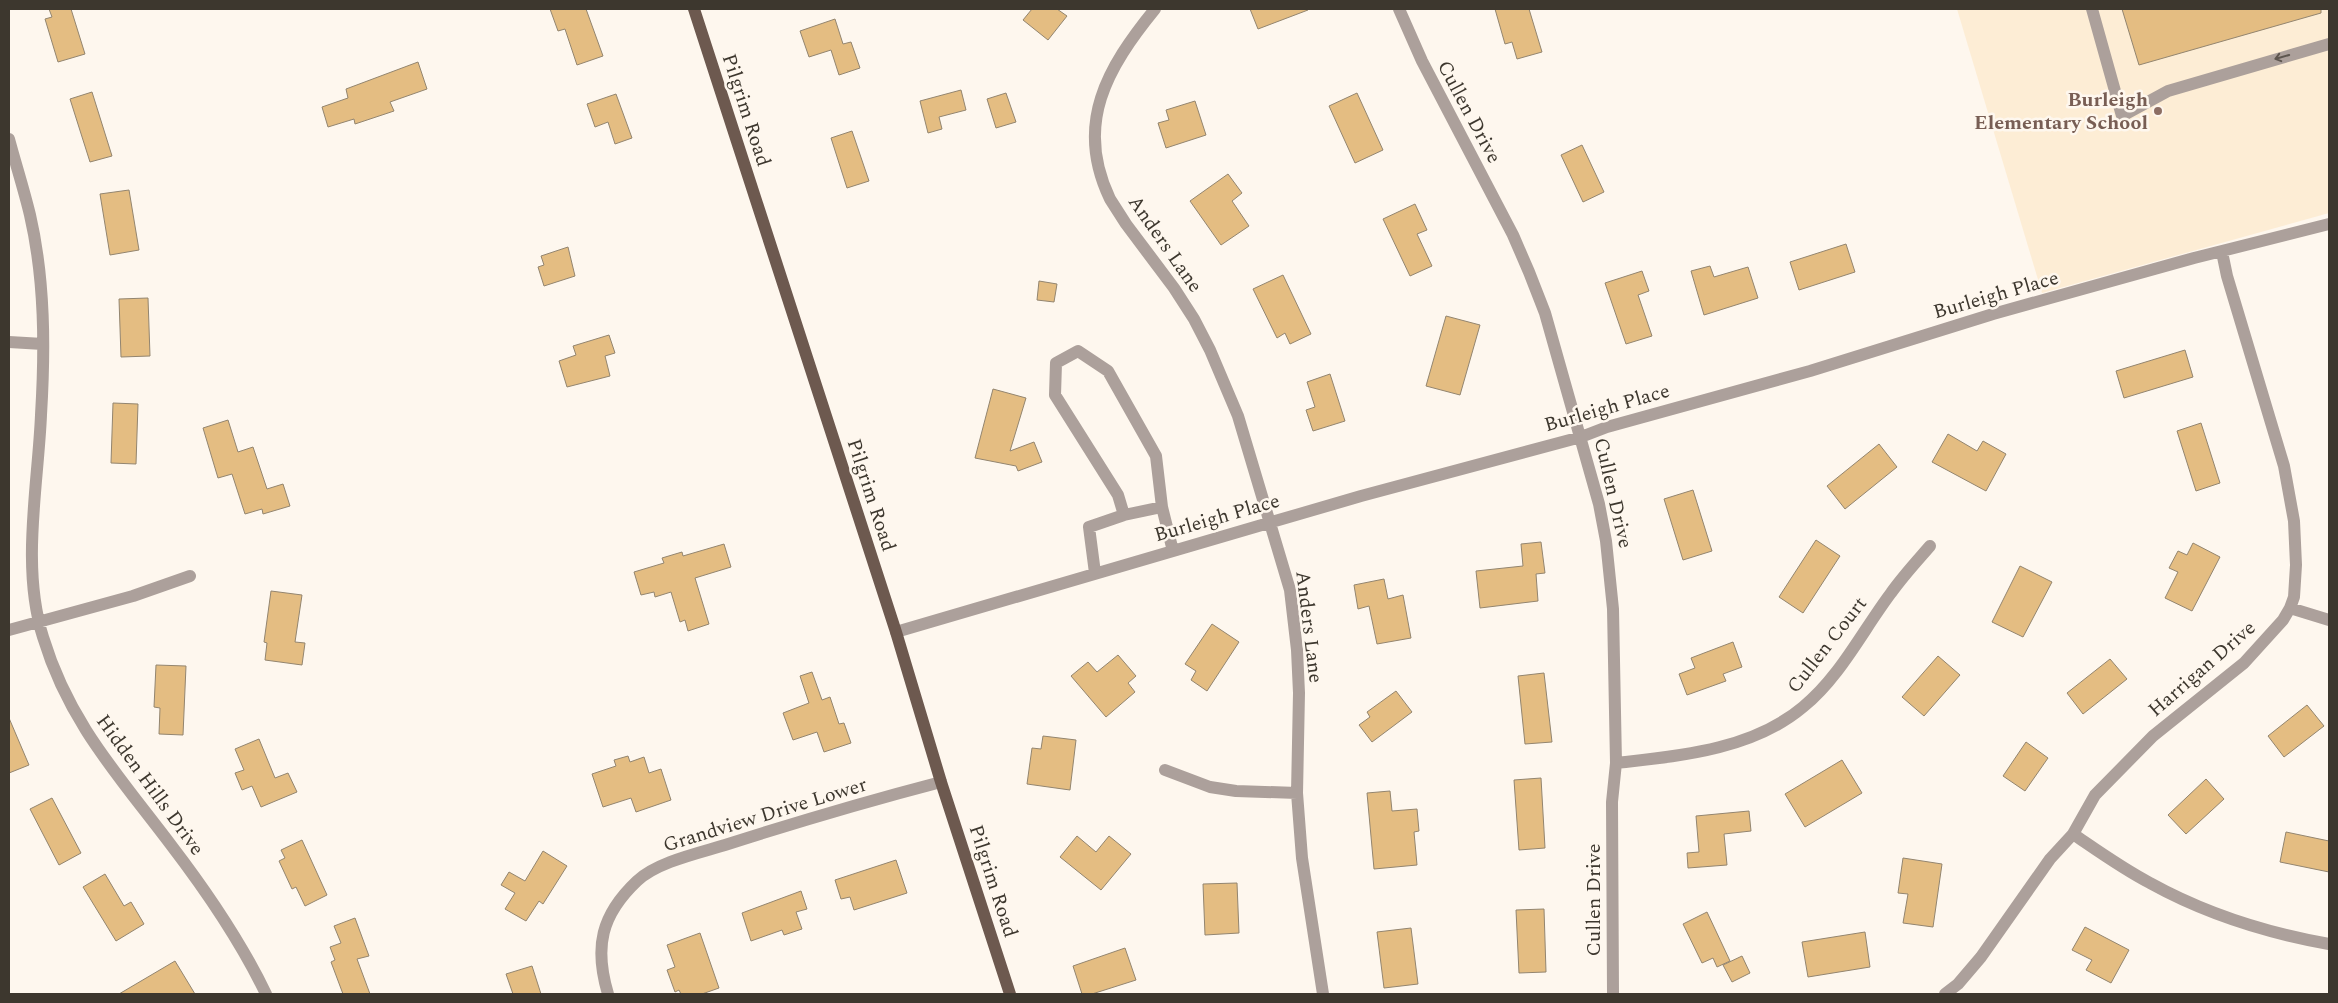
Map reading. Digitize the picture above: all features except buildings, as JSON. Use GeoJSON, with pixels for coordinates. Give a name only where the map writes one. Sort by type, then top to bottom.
{"type":"FeatureCollection","features":[{"type":"Feature","properties":{"kind":"main road","name":"Pilgrim Road"},"geometry":{"type":"LineString","coordinates":[[694,9],[896,632],[941,782],[1010,994]]}},
{"type":"Feature","properties":{"kind":"street","name":"Anders Lane"},"geometry":{"type":"LineString","coordinates":[[1155,9],[1132,39],[1112,70],[1102,90],[1095,115],[1095,157],[1100,179],[1126,224],[1194,319],[1210,350],[1238,416],[1290,590],[1297,650],[1299,693],[1297,793],[1302,858],[1323,994]]}},
{"type":"Feature","properties":{"kind":"street","name":"Cullen Drive"},"geometry":{"type":"LineString","coordinates":[[1399,9],[1437,92],[1513,235],[1526,264],[1545,313],[1599,504],[1611,576],[1616,763],[1612,802],[1613,994]]}},
{"type":"Feature","properties":{"kind":"street"},"geometry":{"type":"LineString","coordinates":[[2092,9],[2122,116],[2168,90],[2329,44]]}},
{"type":"Feature","properties":{"kind":"street","name":"Hidden Hills Drive"},"geometry":{"type":"LineString","coordinates":[[9,139],[31,217],[42,300],[41,416],[32,546],[39,623],[58,680],[91,741],[224,919],[266,994]]}},
{"type":"Feature","properties":{"kind":"street","name":"Burleigh Place"},"geometry":{"type":"LineString","coordinates":[[896,632],[1520,452],[1581,437],[1607,427],[1810,372],[1993,314],[2329,224]]}},
{"type":"Feature","properties":{"kind":"street","name":"Harrigan Drive"},"geometry":{"type":"LineString","coordinates":[[1945,994],[1958,984],[1981,957],[2050,859],[2073,834],[2095,795],[2152,736],[2244,663],[2283,620],[2290,608],[2294,597],[2294,521],[2284,466],[2227,276],[2222,252]]}},
{"type":"Feature","properties":{"kind":"street"},"geometry":{"type":"LineString","coordinates":[[9,342],[43,344]]}},
{"type":"Feature","properties":{"kind":"street"},"geometry":{"type":"LineString","coordinates":[[1124,515],[1118,495],[1055,395],[1056,363],[1078,351],[1108,370],[1156,456],[1162,507],[1173,551]]}},
{"type":"Feature","properties":{"kind":"street"},"geometry":{"type":"LineString","coordinates":[[1096,573],[1089,528],[1124,515],[1162,507]]}},
{"type":"Feature","properties":{"kind":"street","name":"Cullen Court"},"geometry":{"type":"LineString","coordinates":[[1616,763],[1697,752],[1768,730],[1786,720],[1821,690],[1891,592],[1930,546]]}},
{"type":"Feature","properties":{"kind":"street"},"geometry":{"type":"LineString","coordinates":[[9,630],[132,596],[190,576]]}},
{"type":"Feature","properties":{"kind":"street"},"geometry":{"type":"LineString","coordinates":[[2290,608],[2329,620]]}},
{"type":"Feature","properties":{"kind":"street"},"geometry":{"type":"LineString","coordinates":[[1164,770],[1210,787],[1236,791],[1297,793]]}},
{"type":"Feature","properties":{"kind":"street","name":"Grandview Drive Lower"},"geometry":{"type":"LineString","coordinates":[[608,994],[602,974],[600,953],[603,931],[614,907],[638,879],[681,859],[804,820],[941,782]]}},
{"type":"Feature","properties":{"kind":"street"},"geometry":{"type":"LineString","coordinates":[[2073,834],[2125,868],[2180,898],[2266,931],[2329,944]]}},
{"type":"Feature","properties":{"kind":"shaded area","name":"Burleigh Elementary School"},"geometry":{"type":"Polygon","coordinates":[[[1957,9],[2329,9],[2329,213],[2042,293],[1957,9]]]}},
{"type":"Feature","properties":{"kind":"place","name":"Burleigh Elementary School"},"geometry":{"type":"Point","coordinates":[2158,111]}}]}
